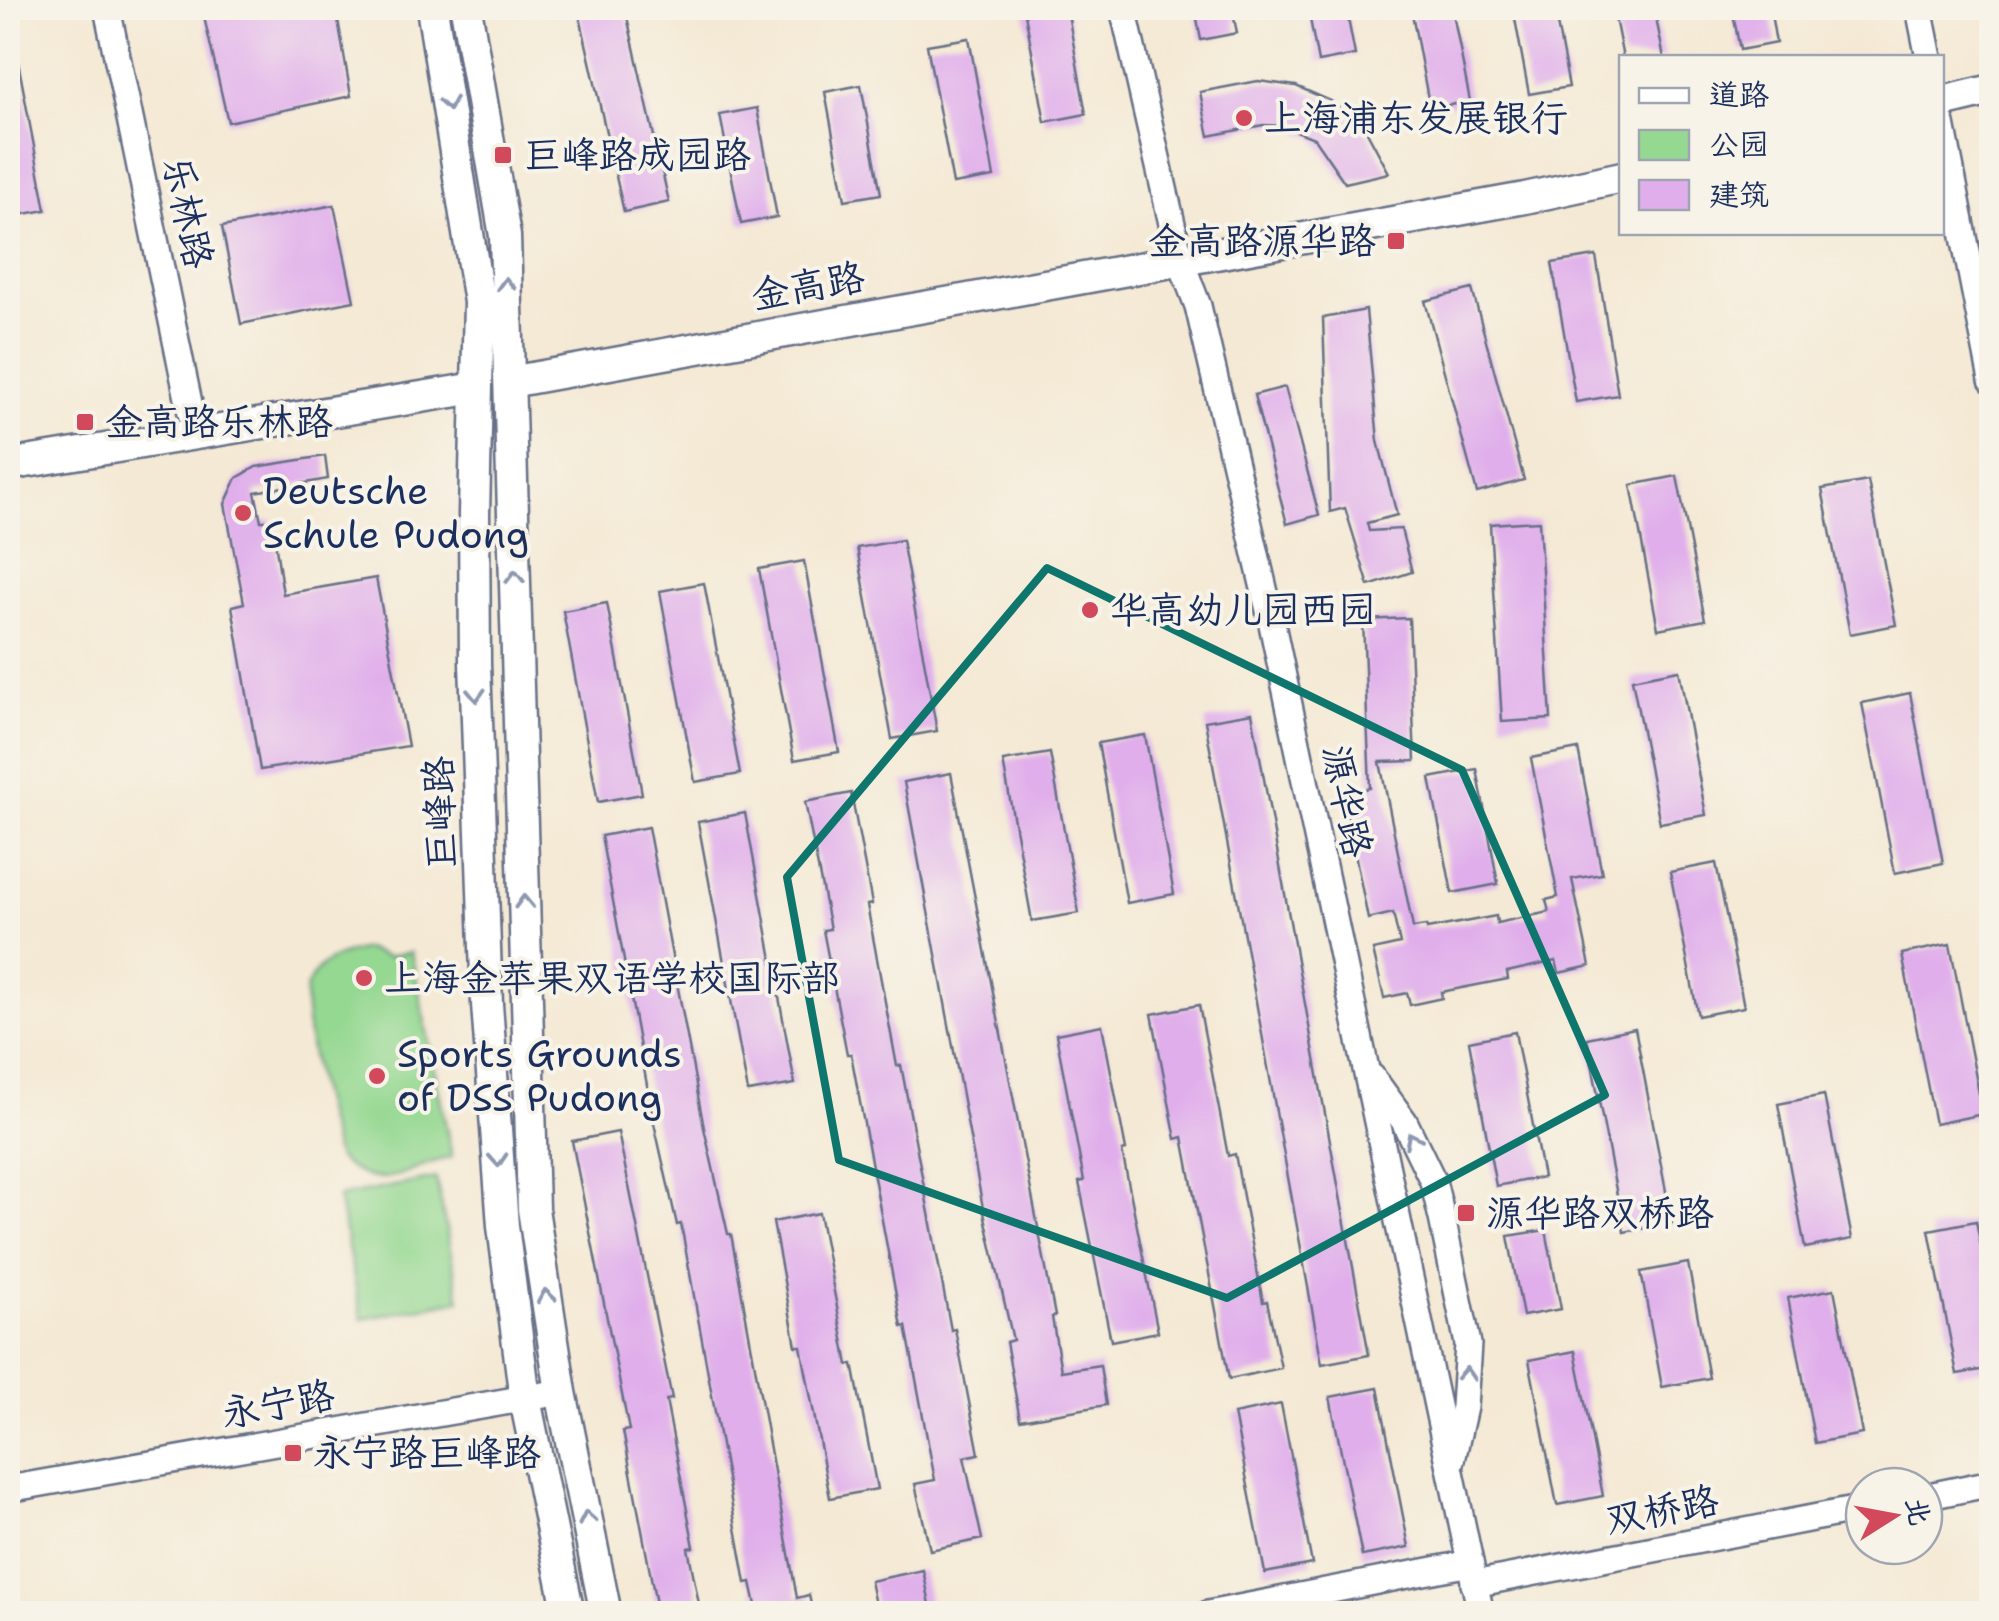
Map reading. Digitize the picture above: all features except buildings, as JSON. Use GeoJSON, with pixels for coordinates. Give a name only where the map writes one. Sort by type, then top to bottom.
{"type":"FeatureCollection","features":[{"type":"Feature","properties":{"kind":"main road","name":"巨峰路"},"geometry":{"type":"LineString","coordinates":[[432,8],[479,302],[475,663],[487,1004],[502,1226],[525,1399],[569,1614]]}},
{"type":"Feature","properties":{"kind":"main road"},"geometry":{"type":"LineString","coordinates":[[466,8],[505,236],[533,1209],[562,1392],[606,1614]]}},
{"type":"Feature","properties":{"kind":"main road"},"geometry":{"type":"LineString","coordinates":[[1944,102],[1992,90]]}},
{"type":"Feature","properties":{"kind":"main road","name":"金高路"},"geometry":{"type":"LineString","coordinates":[[510,382],[1526,198],[1619,178]]}},
{"type":"Feature","properties":{"kind":"main road","name":"金高路"},"geometry":{"type":"LineString","coordinates":[[8,465],[476,388]]}},
{"type":"Feature","properties":{"kind":"street","name":"乐林路"},"geometry":{"type":"LineString","coordinates":[[107,8],[194,432]]}},
{"type":"Feature","properties":{"kind":"street","name":"源华路"},"geometry":{"type":"LineString","coordinates":[[1123,8],[1180,259],[1198,306],[1269,610],[1481,1614]]}},
{"type":"Feature","properties":{"kind":"street"},"geometry":{"type":"LineString","coordinates":[[1919,8],[1928,55]]}},
{"type":"Feature","properties":{"kind":"street"},"geometry":{"type":"LineString","coordinates":[[1944,134],[1992,380]]}},
{"type":"Feature","properties":{"kind":"street","name":"金高路"},"geometry":{"type":"LineString","coordinates":[[476,388],[510,382]]}},
{"type":"Feature","properties":{"kind":"street"},"geometry":{"type":"LineString","coordinates":[[1365,1068],[1404,1121],[1433,1181],[1442,1218],[1468,1344],[1464,1408],[1450,1470]]}},
{"type":"Feature","properties":{"kind":"street","name":"永宁路"},"geometry":{"type":"LineString","coordinates":[[8,1489],[562,1392]]}},
{"type":"Feature","properties":{"kind":"street"},"geometry":{"type":"LineString","coordinates":[[1944,1493],[1992,1483]]}},
{"type":"Feature","properties":{"kind":"street","name":"双桥路"},"geometry":{"type":"LineString","coordinates":[[1208,1614],[1844,1511]]}},
{"type":"Feature","properties":{"kind":"highlighted area"},"geometry":{"type":"Polygon","coordinates":[[[1047,568],[1462,770],[1605,1095],[1227,1298],[839,1160],[787,877],[1047,568]]]}},
{"type":"Feature","properties":{"kind":"green space","name":"Sports Grounds of DSS Pudong"},"geometry":{"type":"Polygon","coordinates":[[[365,949],[387,957],[411,952],[452,1157],[381,1178],[353,1170],[337,1158],[306,1017],[308,984],[318,969],[339,956],[365,949]]]}},
{"type":"Feature","properties":{"kind":"green space","name":"Sports Grounds of DSS Pudong"},"geometry":{"type":"Polygon","coordinates":[[[436,1178],[460,1300],[362,1319],[338,1197],[436,1178]]]}},
{"type":"Feature","properties":{"kind":"place","name":"上海浦东发展银行"},"geometry":{"type":"Point","coordinates":[1244,118]}},
{"type":"Feature","properties":{"kind":"place","name":"巨峰路成园路"},"geometry":{"type":"Point","coordinates":[503,155]}},
{"type":"Feature","properties":{"kind":"place","name":"金高路源华路"},"geometry":{"type":"Point","coordinates":[1396,241]}},
{"type":"Feature","properties":{"kind":"place","name":"金高路乐林路"},"geometry":{"type":"Point","coordinates":[85,422]}},
{"type":"Feature","properties":{"kind":"place","name":"Deutsche Schule Pudong"},"geometry":{"type":"Point","coordinates":[243,513]}},
{"type":"Feature","properties":{"kind":"place","name":"华高幼儿园西园"},"geometry":{"type":"Point","coordinates":[1090,610]}},
{"type":"Feature","properties":{"kind":"place","name":"上海金苹果双语学校国际部"},"geometry":{"type":"Point","coordinates":[364,978]}},
{"type":"Feature","properties":{"kind":"place","name":"Sports Grounds of DSS Pudong"},"geometry":{"type":"Point","coordinates":[377,1076]}},
{"type":"Feature","properties":{"kind":"place","name":"源华路双桥路"},"geometry":{"type":"Point","coordinates":[1466,1213]}},
{"type":"Feature","properties":{"kind":"place","name":"永宁路巨峰路"},"geometry":{"type":"Point","coordinates":[293,1453]}}]}
